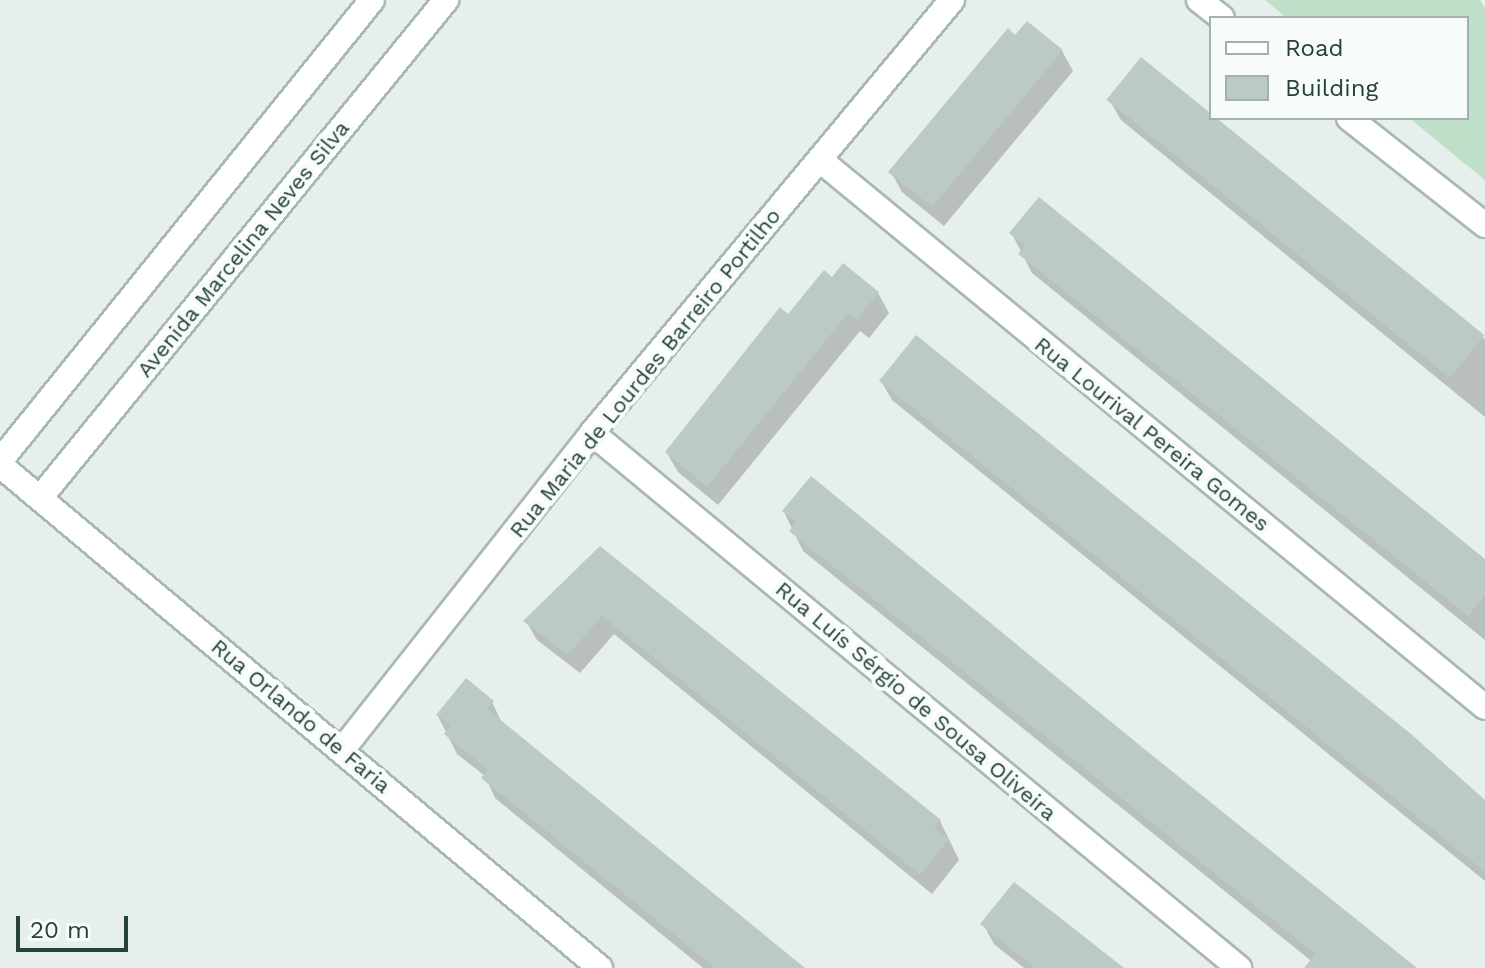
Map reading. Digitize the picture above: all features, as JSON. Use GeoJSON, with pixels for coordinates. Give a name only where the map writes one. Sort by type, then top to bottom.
{"type":"FeatureCollection","features":[{"type":"Feature","properties":{"kind":"street"},"geometry":{"type":"LineString","coordinates":[[0,463],[372,0]]}},
{"type":"Feature","properties":{"kind":"street","name":"Avenida Marcelina Neves Silva"},"geometry":{"type":"LineString","coordinates":[[40,498],[446,0]]}},
{"type":"Feature","properties":{"kind":"street","name":"Rua Maria de Lourdes Barreiro Portilho"},"geometry":{"type":"LineString","coordinates":[[342,750],[592,433],[952,0]]}},
{"type":"Feature","properties":{"kind":"street"},"geometry":{"type":"LineString","coordinates":[[1199,0],[1219,16]]}},
{"type":"Feature","properties":{"kind":"street"},"geometry":{"type":"LineString","coordinates":[[1352,120],[1485,225]]}},
{"type":"Feature","properties":{"kind":"street","name":"Rua Lourival Pereira Gomes"},"geometry":{"type":"LineString","coordinates":[[820,160],[1485,707]]}},
{"type":"Feature","properties":{"kind":"street","name":"Rua Luís Sérgio de Sousa Oliveira"},"geometry":{"type":"LineString","coordinates":[[592,433],[1239,968]]}},
{"type":"Feature","properties":{"kind":"street","name":"Rua Orlando de Faria"},"geometry":{"type":"LineString","coordinates":[[0,463],[342,750],[591,965]]}},
{"type":"Feature","properties":{"kind":"green space"},"geometry":{"type":"Polygon","coordinates":[[[1265,0],[1480,0],[1485,8],[1485,180],[1411,120],[1469,120],[1469,16],[1285,16],[1265,0]]]}},
{"type":"Feature","properties":{"kind":"building"},"geometry":{"type":"Polygon","coordinates":[[[1027,21],[1063,50],[932,207],[888,172],[1008,28],[1015,35],[1027,21]]]}},
{"type":"Feature","properties":{"kind":"building"},"geometry":{"type":"Polygon","coordinates":[[[1141,57],[1209,112],[1209,120],[1219,120],[1484,335],[1450,378],[1106,100],[1141,57]]]}},
{"type":"Feature","properties":{"kind":"building"},"geometry":{"type":"Polygon","coordinates":[[[1039,197],[1485,559],[1485,595],[1468,616],[1018,254],[1025,246],[1009,233],[1039,197]]]}},
{"type":"Feature","properties":{"kind":"building"},"geometry":{"type":"Polygon","coordinates":[[[843,263],[879,292],[857,319],[848,313],[707,487],[665,452],[780,307],[788,314],[824,270],[832,277],[843,263]]]}},
{"type":"Feature","properties":{"kind":"building"},"geometry":{"type":"Polygon","coordinates":[[[916,335],[1411,734],[1485,800],[1485,872],[879,381],[916,335]]]}},
{"type":"Feature","properties":{"kind":"building"},"geometry":{"type":"Polygon","coordinates":[[[811,476],[1417,968],[1304,968],[1315,954],[789,531],[797,522],[782,511],[811,476]]]}},
{"type":"Feature","properties":{"kind":"building"},"geometry":{"type":"Polygon","coordinates":[[[600,546],[941,820],[934,828],[949,839],[920,875],[602,616],[568,655],[523,621],[600,546]]]}},
{"type":"Feature","properties":{"kind":"building"},"geometry":{"type":"Polygon","coordinates":[[[466,678],[494,701],[487,709],[805,968],[715,968],[481,778],[488,770],[444,734],[451,725],[436,715],[466,678]]]}},
{"type":"Feature","properties":{"kind":"building"},"geometry":{"type":"Polygon","coordinates":[[[1014,882],[1124,968],[1035,968],[980,924],[1014,882]]]}}]}
